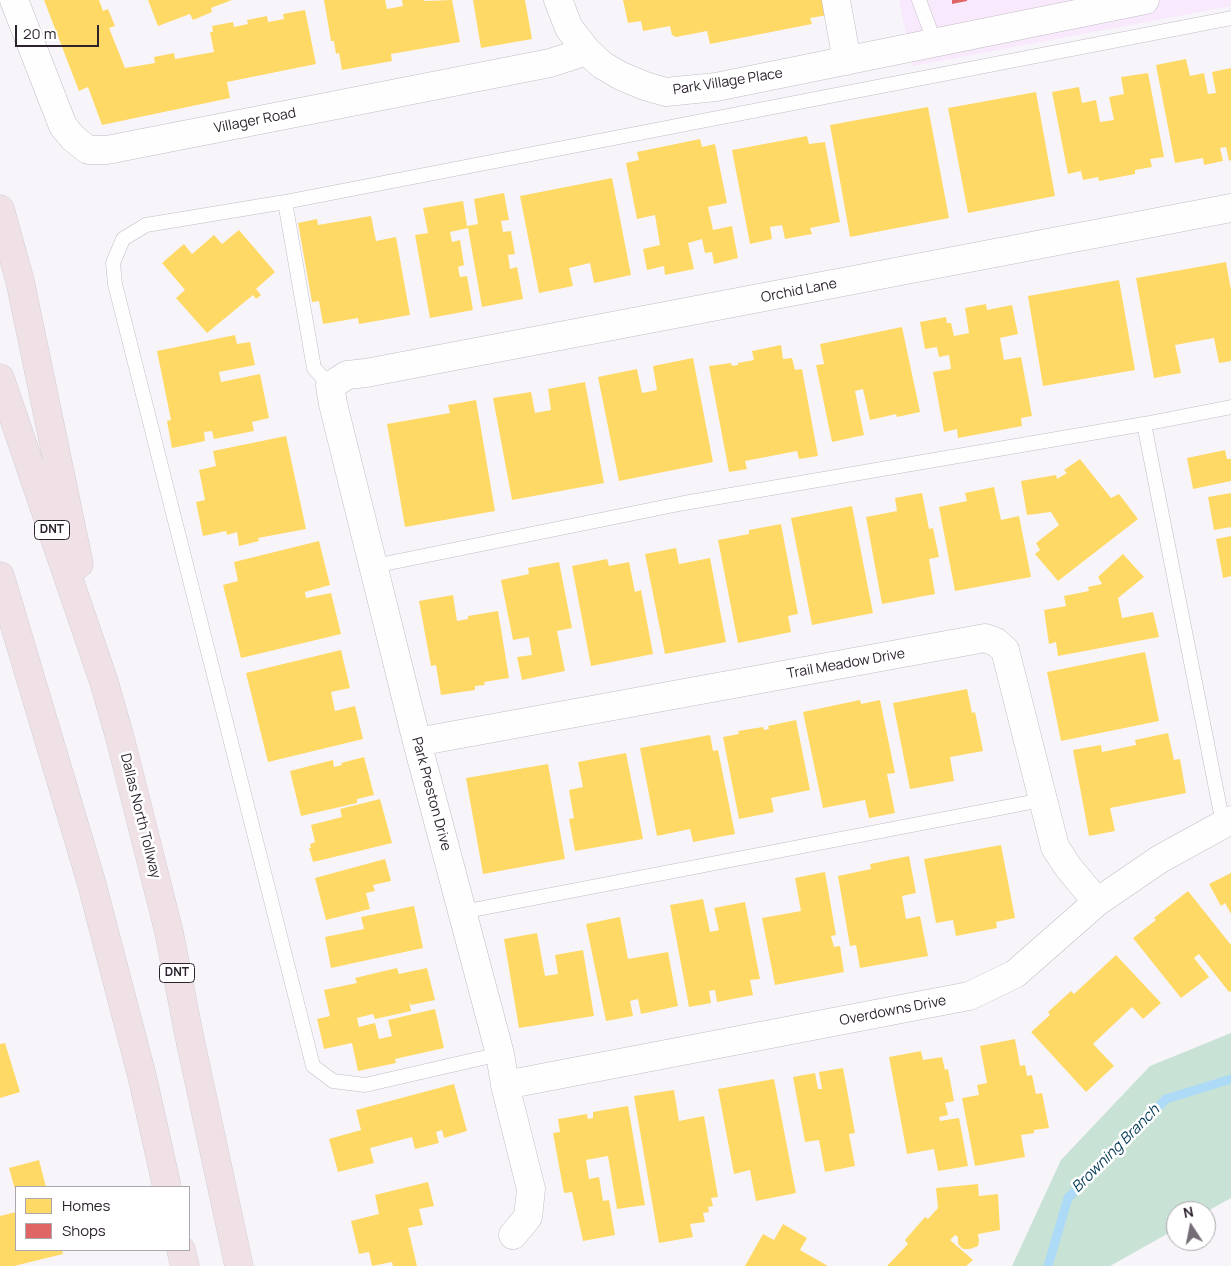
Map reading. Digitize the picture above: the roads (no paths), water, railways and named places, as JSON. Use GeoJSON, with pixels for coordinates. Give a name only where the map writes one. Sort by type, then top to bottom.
{"type":"FeatureCollection","features":[{"type":"Feature","properties":{"kind":"highway"},"geometry":{"type":"LineString","coordinates":[[0,209],[20,281],[104,682]]}},
{"type":"Feature","properties":{"kind":"highway","name":"Dallas North Tollway"},"geometry":{"type":"LineString","coordinates":[[0,378],[104,682],[120,738],[169,932],[189,1035],[240,1266]]}},
{"type":"Feature","properties":{"kind":"highway"},"geometry":{"type":"LineString","coordinates":[[0,576],[91,881],[142,1076],[167,1186]]}},
{"type":"Feature","properties":{"kind":"highway"},"geometry":{"type":"LineString","coordinates":[[181,1251],[185,1266]]}},
{"type":"Feature","properties":{"kind":"street","name":"Villager Road"},"geometry":{"type":"LineString","coordinates":[[14,0],[63,126],[73,138],[88,150],[107,150],[550,63],[587,50]]}},
{"type":"Feature","properties":{"kind":"street","name":"Park Village Place"},"geometry":{"type":"LineString","coordinates":[[558,0],[569,28],[602,65],[621,76],[666,92],[716,86],[848,61],[1145,0]]}},
{"type":"Feature","properties":{"kind":"street"},"geometry":{"type":"LineString","coordinates":[[836,0],[848,61]]}},
{"type":"Feature","properties":{"kind":"street","name":"Orchid Lane"},"geometry":{"type":"LineString","coordinates":[[330,386],[347,375],[366,373],[1231,208]]}},
{"type":"Feature","properties":{"kind":"street","name":"Park Preston Drive"},"geometry":{"type":"LineString","coordinates":[[330,386],[417,742],[500,1054],[505,1085],[531,1189],[528,1217],[513,1235]]}},
{"type":"Feature","properties":{"kind":"street","name":"Trail Meadow Drive"},"geometry":{"type":"LineString","coordinates":[[417,742],[985,638],[996,642],[1005,650],[1055,847],[1068,867],[1097,902]]}},
{"type":"Feature","properties":{"kind":"street","name":"Overdowns Drive"},"geometry":{"type":"LineString","coordinates":[[505,1085],[968,996],[1015,974],[1097,902],[1160,859],[1227,822]]}},
{"type":"Feature","properties":{"kind":"lane"},"geometry":{"type":"LineString","coordinates":[[919,0],[935,43]]}},
{"type":"Feature","properties":{"kind":"lane"},"geometry":{"type":"LineString","coordinates":[[500,1054],[365,1085],[333,1081],[313,1066],[115,284],[113,263],[123,239],[146,225],[285,202],[1231,18]]}},
{"type":"Feature","properties":{"kind":"lane"},"geometry":{"type":"LineString","coordinates":[[285,202],[314,368],[330,386]]}},
{"type":"Feature","properties":{"kind":"lane"},"geometry":{"type":"LineString","coordinates":[[374,566],[684,503],[1231,408]]}},
{"type":"Feature","properties":{"kind":"lane"},"geometry":{"type":"LineString","coordinates":[[1144,424],[1227,822]]}},
{"type":"Feature","properties":{"kind":"lane"},"geometry":{"type":"LineString","coordinates":[[462,912],[1042,800]]}},
{"type":"Feature","properties":{"kind":"waterway","name":"Browning Branch"},"geometry":{"type":"LineString","coordinates":[[1048,1266],[1068,1198],[1166,1099],[1231,1079]]}}]}
